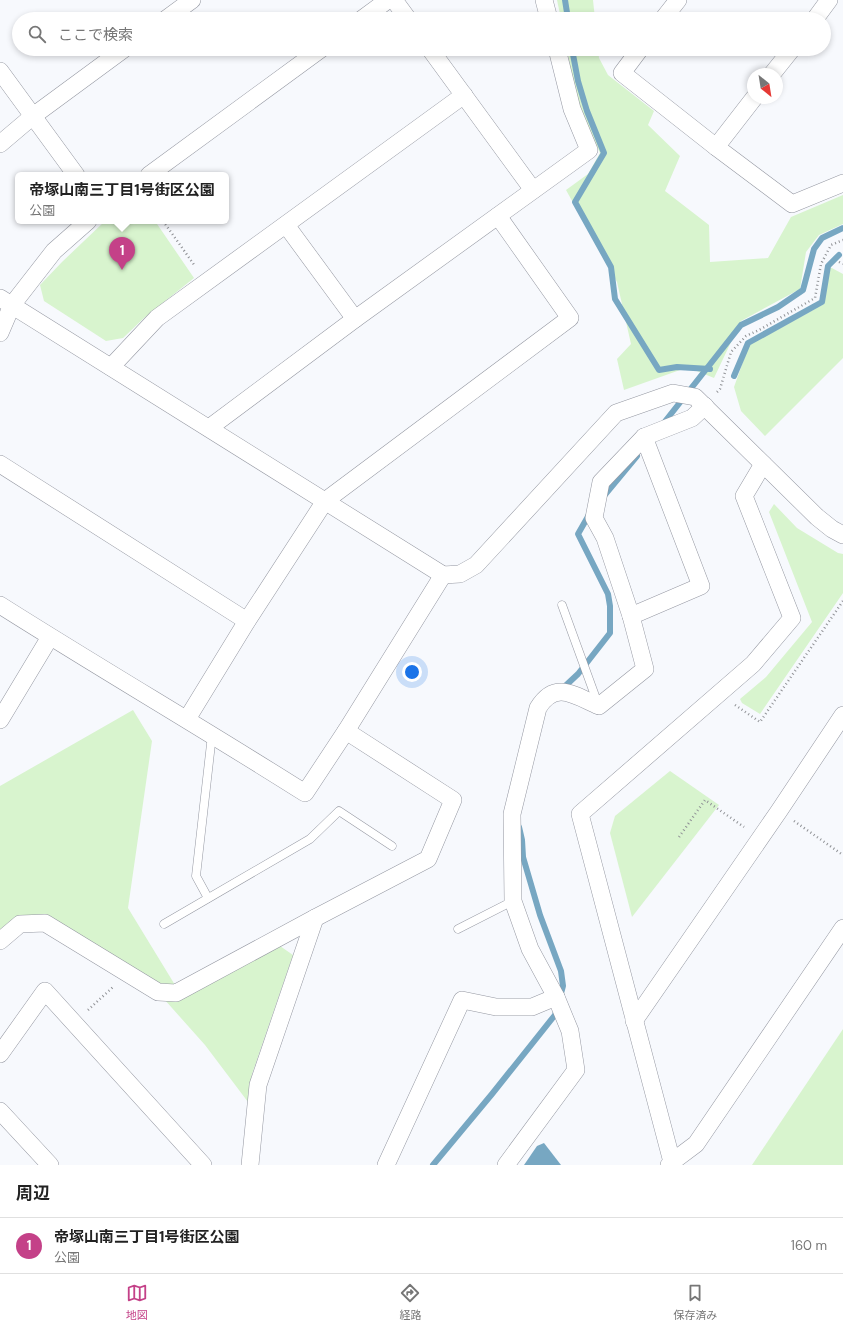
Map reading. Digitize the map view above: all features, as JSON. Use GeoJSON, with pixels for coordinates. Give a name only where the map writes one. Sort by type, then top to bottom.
{"type":"FeatureCollection","features":[{"type":"Feature","properties":{"kind":"street"},"geometry":{"type":"LineString","coordinates":[[176,12],[192,0]]}},
{"type":"Feature","properties":{"kind":"street"},"geometry":{"type":"LineString","coordinates":[[372,12],[388,0]]}},
{"type":"Feature","properties":{"kind":"street"},"geometry":{"type":"LineString","coordinates":[[394,0],[403,12]]}},
{"type":"Feature","properties":{"kind":"street"},"geometry":{"type":"LineString","coordinates":[[544,0],[547,12]]}},
{"type":"Feature","properties":{"kind":"street"},"geometry":{"type":"LineString","coordinates":[[669,12],[678,0]]}},
{"type":"Feature","properties":{"kind":"street"},"geometry":{"type":"LineString","coordinates":[[821,12],[830,0]]}},
{"type":"Feature","properties":{"kind":"street"},"geometry":{"type":"LineString","coordinates":[[0,144],[33,116],[114,56]]}},
{"type":"Feature","properties":{"kind":"street"},"geometry":{"type":"LineString","coordinates":[[153,172],[311,56]]}},
{"type":"Feature","properties":{"kind":"street"},"geometry":{"type":"LineString","coordinates":[[435,56],[534,190]]}},
{"type":"Feature","properties":{"kind":"street"},"geometry":{"type":"LineString","coordinates":[[209,428],[355,319],[589,150],[572,109],[558,56]]}},
{"type":"Feature","properties":{"kind":"street"},"geometry":{"type":"LineString","coordinates":[[635,56],[622,73],[716,147],[792,204],[843,183]]}},
{"type":"Feature","properties":{"kind":"street"},"geometry":{"type":"LineString","coordinates":[[777,68],[786,56]]}},
{"type":"Feature","properties":{"kind":"street"},"geometry":{"type":"LineString","coordinates":[[0,71],[74,172]]}},
{"type":"Feature","properties":{"kind":"street"},"geometry":{"type":"LineString","coordinates":[[111,367],[157,318],[464,95]]}},
{"type":"Feature","properties":{"kind":"street"},"geometry":{"type":"LineString","coordinates":[[716,147],[749,104]]}},
{"type":"Feature","properties":{"kind":"street"},"geometry":{"type":"LineString","coordinates":[[187,719],[247,621],[325,501],[570,318],[498,216]]}},
{"type":"Feature","properties":{"kind":"street"},"geometry":{"type":"LineString","coordinates":[[0,333],[6,301],[54,251],[85,224]]}},
{"type":"Feature","properties":{"kind":"street"},"geometry":{"type":"LineString","coordinates":[[286,225],[355,319]]}},
{"type":"Feature","properties":{"kind":"street"},"geometry":{"type":"LineString","coordinates":[[6,301],[443,575],[460,574],[476,565],[616,413],[673,393],[700,402],[817,517],[843,535]]}},
{"type":"Feature","properties":{"kind":"street"},"geometry":{"type":"LineString","coordinates":[[506,1165],[576,1070],[570,1031],[556,997],[530,949],[513,901],[512,814],[538,708],[544,699],[554,692],[565,692],[598,706],[645,669],[631,616],[605,538],[594,518],[601,482],[644,437],[692,418],[700,402]]}},
{"type":"Feature","properties":{"kind":"street"},"geometry":{"type":"LineString","coordinates":[[631,616],[701,586],[644,437]]}},
{"type":"Feature","properties":{"kind":"street"},"geometry":{"type":"LineString","coordinates":[[0,464],[247,621]]}},
{"type":"Feature","properties":{"kind":"street"},"geometry":{"type":"LineString","coordinates":[[763,464],[744,496],[792,618],[753,664],[580,814],[670,1164],[696,1144],[843,928]]}},
{"type":"Feature","properties":{"kind":"street"},"geometry":{"type":"LineString","coordinates":[[0,605],[305,793],[346,731],[443,575]]}},
{"type":"Feature","properties":{"kind":"street"},"geometry":{"type":"LineString","coordinates":[[0,720],[50,637]]}},
{"type":"Feature","properties":{"kind":"street"},"geometry":{"type":"LineString","coordinates":[[634,1021],[779,811],[843,715]]}},
{"type":"Feature","properties":{"kind":"street"},"geometry":{"type":"LineString","coordinates":[[0,941],[20,924],[45,923],[158,992],[176,993],[428,859],[452,800],[346,731]]}},
{"type":"Feature","properties":{"kind":"street"},"geometry":{"type":"LineString","coordinates":[[250,1165],[258,1085],[315,918]]}},
{"type":"Feature","properties":{"kind":"street"},"geometry":{"type":"LineString","coordinates":[[0,1054],[45,991],[203,1165]]}},
{"type":"Feature","properties":{"kind":"street"},"geometry":{"type":"LineString","coordinates":[[386,1165],[462,1000],[496,1007],[532,1007],[556,997]]}},
{"type":"Feature","properties":{"kind":"street"},"geometry":{"type":"LineString","coordinates":[[0,1111],[50,1165]]}},
{"type":"Feature","properties":{"kind":"lane"},"geometry":{"type":"LineString","coordinates":[[562,605],[598,706]]}},
{"type":"Feature","properties":{"kind":"lane"},"geometry":{"type":"LineString","coordinates":[[208,898],[196,876],[212,735]]}},
{"type":"Feature","properties":{"kind":"lane"},"geometry":{"type":"LineString","coordinates":[[164,924],[310,839],[339,811],[392,846]]}},
{"type":"Feature","properties":{"kind":"lane"},"geometry":{"type":"LineString","coordinates":[[458,929],[513,901]]}},
{"type":"Feature","properties":{"kind":"path"},"geometry":{"type":"LineString","coordinates":[[165,224],[206,282]]}},
{"type":"Feature","properties":{"kind":"path"},"geometry":{"type":"LineString","coordinates":[[700,402],[720,389],[731,352],[746,336],[815,298],[821,264],[831,245],[843,240]]}},
{"type":"Feature","properties":{"kind":"path"},"geometry":{"type":"LineString","coordinates":[[839,262],[843,264]]}},
{"type":"Feature","properties":{"kind":"path"},"geometry":{"type":"LineString","coordinates":[[718,694],[760,722],[843,601]]}},
{"type":"Feature","properties":{"kind":"path"},"geometry":{"type":"LineString","coordinates":[[679,837],[705,800],[760,838]]}},
{"type":"Feature","properties":{"kind":"path"},"geometry":{"type":"LineString","coordinates":[[779,811],[843,854]]}},
{"type":"Feature","properties":{"kind":"path"},"geometry":{"type":"LineString","coordinates":[[74,1023],[128,973]]}},
{"type":"Feature","properties":{"kind":"green space"},"geometry":{"type":"Polygon","coordinates":[[[557,0],[593,0],[594,12],[560,12],[557,0]]]}},
{"type":"Feature","properties":{"kind":"green space"},"geometry":{"type":"Polygon","coordinates":[[[568,56],[599,56],[608,75],[654,111],[648,125],[680,156],[665,191],[709,225],[710,262],[768,258],[791,217],[843,195],[843,224],[819,235],[806,252],[800,289],[741,321],[714,378],[692,369],[680,370],[624,390],[617,359],[631,344],[617,282],[566,190],[588,174],[600,153],[578,109],[568,56]]]}},
{"type":"Feature","properties":{"kind":"green space"},"geometry":{"type":"Polygon","coordinates":[[[102,224],[157,224],[194,278],[144,318],[123,338],[106,341],[44,301],[40,285],[102,224]]]}},
{"type":"Feature","properties":{"kind":"green space"},"geometry":{"type":"Polygon","coordinates":[[[830,267],[843,274],[843,358],[765,436],[741,411],[734,387],[749,345],[824,304],[830,267]]]}},
{"type":"Feature","properties":{"kind":"green space"},"geometry":{"type":"Polygon","coordinates":[[[774,504],[797,528],[838,553],[843,554],[843,593],[760,714],[742,703],[740,699],[766,677],[812,622],[769,512],[774,504]]]}},
{"type":"Feature","properties":{"kind":"green space"},"geometry":{"type":"Polygon","coordinates":[[[133,710],[152,741],[128,908],[175,985],[161,984],[50,917],[0,934],[0,786],[133,710]]]}},
{"type":"Feature","properties":{"kind":"green space"},"geometry":{"type":"Polygon","coordinates":[[[670,771],[719,805],[632,917],[610,833],[615,816],[670,771]]]}},
{"type":"Feature","properties":{"kind":"green space"},"geometry":{"type":"Polygon","coordinates":[[[280,946],[293,955],[252,1074],[248,1102],[205,1045],[164,999],[280,946]]]}},
{"type":"Feature","properties":{"kind":"green space"},"geometry":{"type":"Polygon","coordinates":[[[843,1029],[843,1165],[752,1165],[843,1029]]]}},
{"type":"Feature","properties":{"kind":"water"},"geometry":{"type":"Polygon","coordinates":[[[544,1143],[561,1165],[524,1165],[537,1146],[544,1143]]]}},
{"type":"Feature","properties":{"kind":"waterway"},"geometry":{"type":"LineString","coordinates":[[565,0],[567,12]]}},
{"type":"Feature","properties":{"kind":"waterway"},"geometry":{"type":"LineString","coordinates":[[573,56],[578,81],[587,111],[604,153],[575,202],[611,267],[615,299],[659,370],[677,367],[710,369]]}},
{"type":"Feature","properties":{"kind":"waterway"},"geometry":{"type":"LineString","coordinates":[[663,424],[741,325],[778,307],[803,290],[814,249],[822,238],[843,228]]}},
{"type":"Feature","properties":{"kind":"waterway"},"geometry":{"type":"LineString","coordinates":[[734,376],[748,343],[822,302],[828,266],[839,255]]}},
{"type":"Feature","properties":{"kind":"waterway"},"geometry":{"type":"LineString","coordinates":[[603,497],[637,456]]}},
{"type":"Feature","properties":{"kind":"waterway"},"geometry":{"type":"LineString","coordinates":[[562,689],[578,674],[610,633],[610,606],[608,594],[578,534],[590,513]]}},
{"type":"Feature","properties":{"kind":"waterway"},"geometry":{"type":"LineString","coordinates":[[519,827],[522,840],[523,857],[540,915],[561,971],[563,986],[560,997]]}},
{"type":"Feature","properties":{"kind":"waterway"},"geometry":{"type":"LineString","coordinates":[[433,1165],[555,1015],[557,1008]]}},
{"type":"Feature","properties":{"kind":"place","name":"帝塚山南三丁目1号街区公園"},"geometry":{"type":"Point","coordinates":[122,270]}}]}
